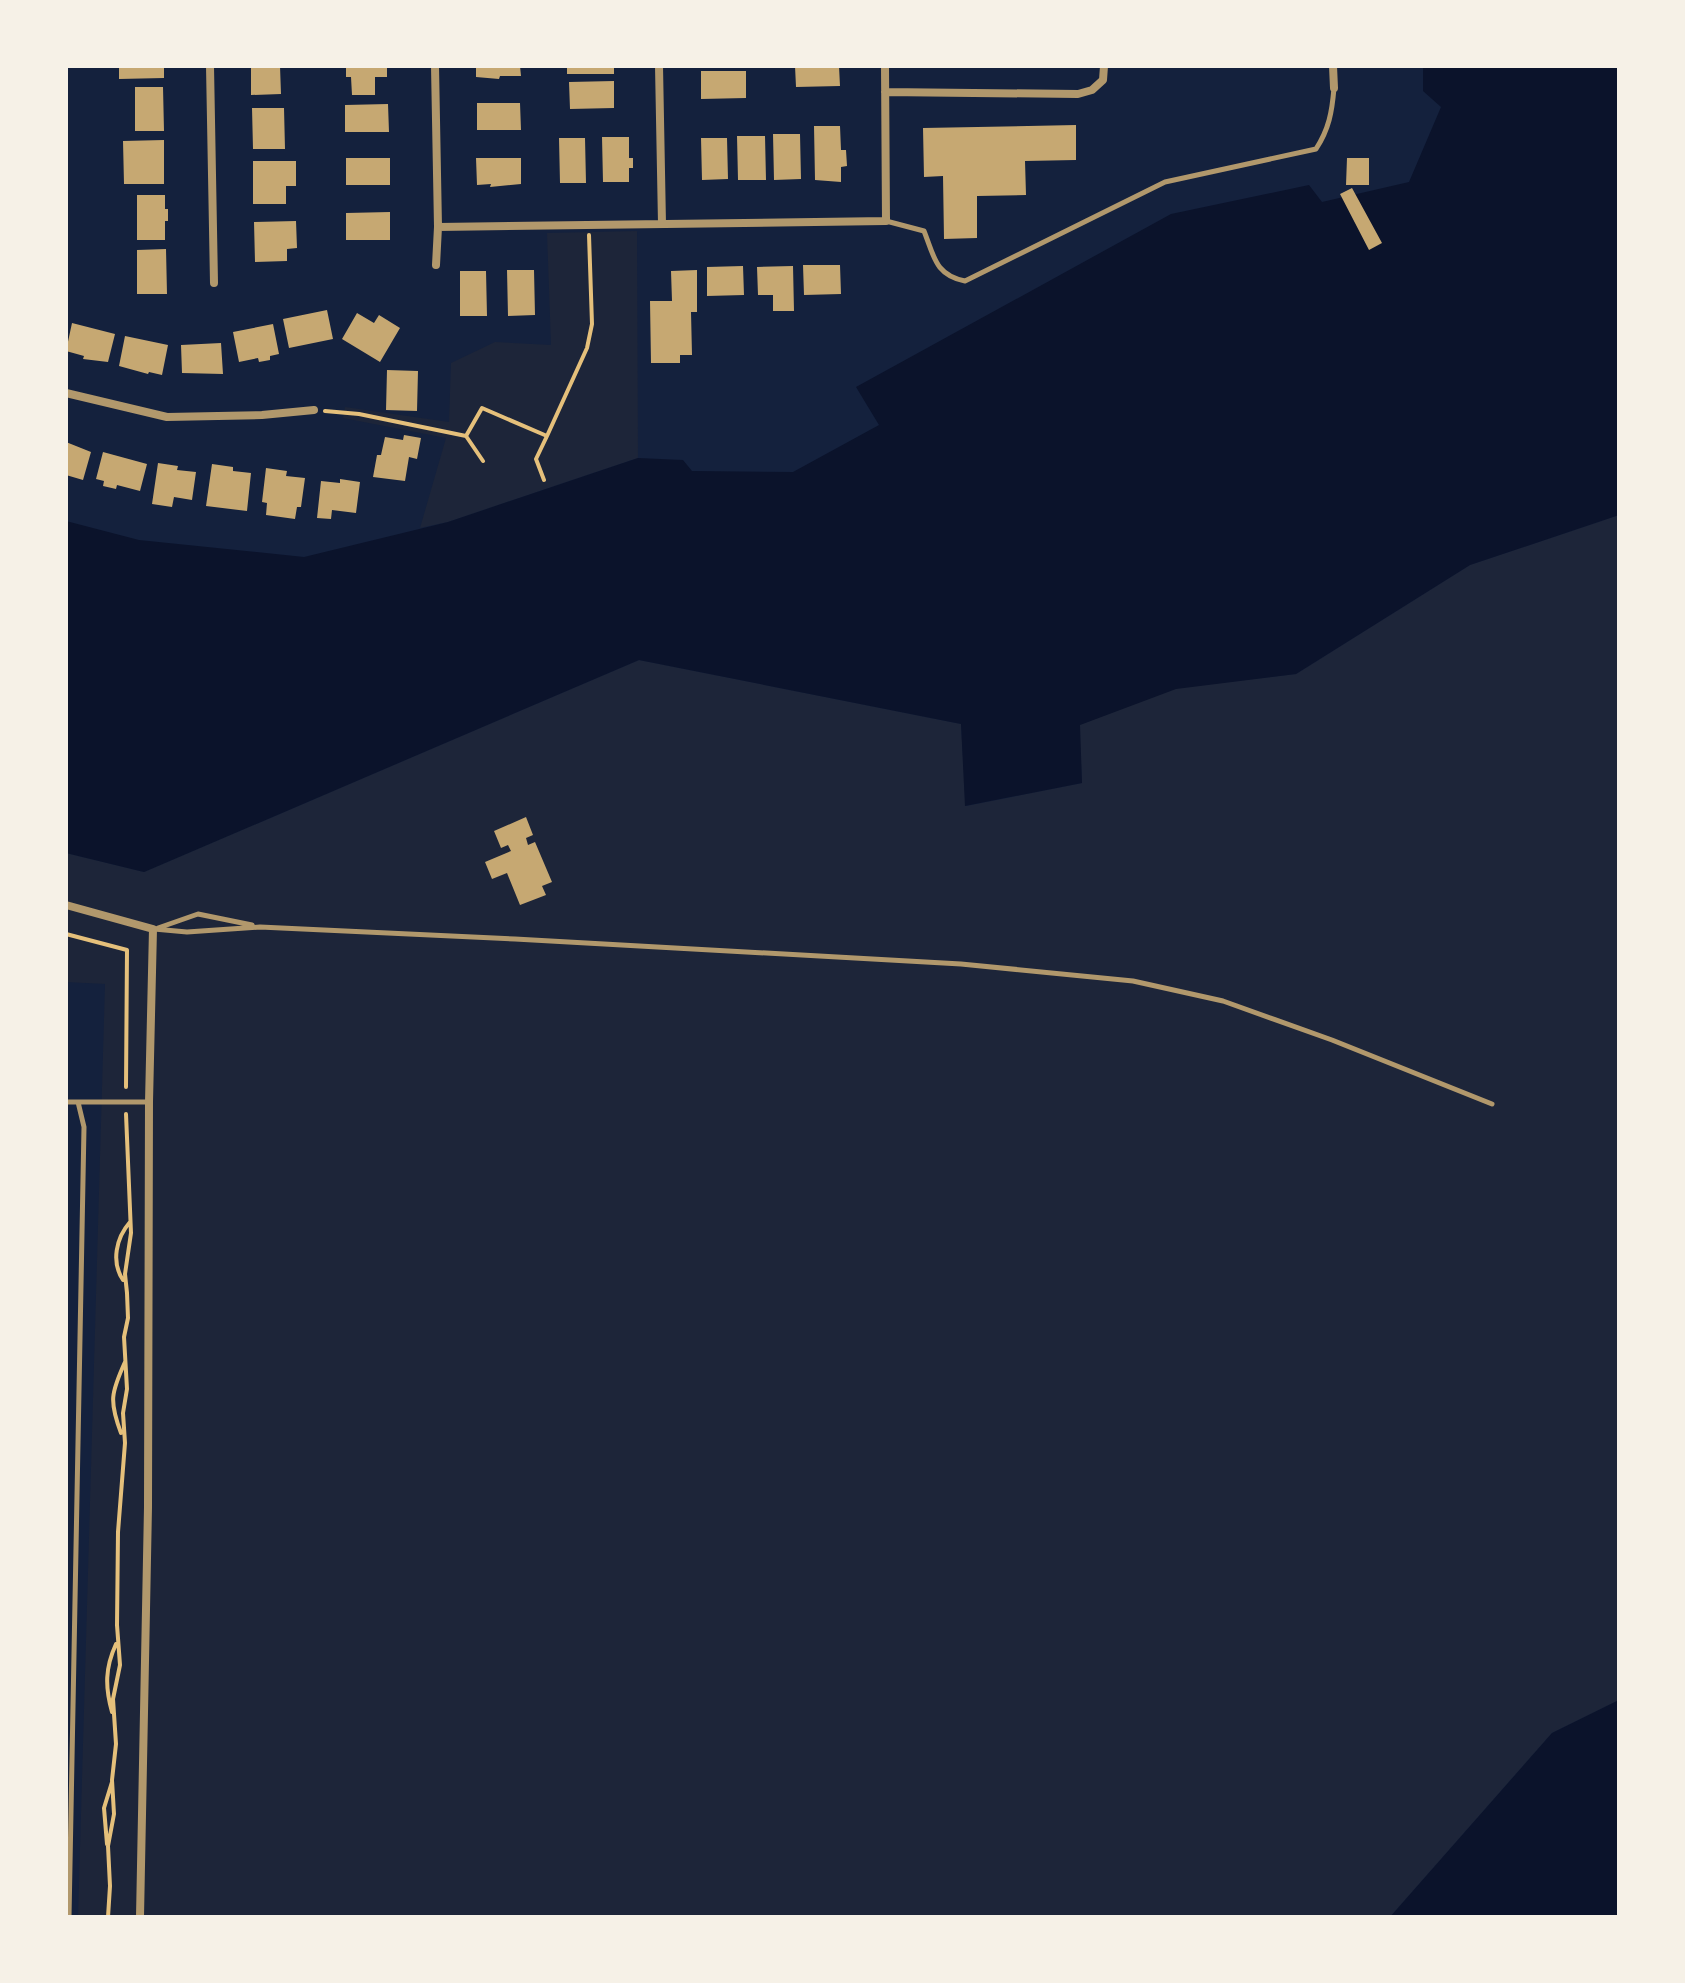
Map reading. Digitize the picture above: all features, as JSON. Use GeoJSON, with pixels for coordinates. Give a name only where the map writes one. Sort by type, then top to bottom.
{"type":"FeatureCollection","features":[{"type":"Feature","properties":{"kind":"street"},"geometry":{"type":"LineString","coordinates":[[210,66],[214,283]]}},
{"type":"Feature","properties":{"kind":"street"},"geometry":{"type":"LineString","coordinates":[[435,66],[436,265]]}},
{"type":"Feature","properties":{"kind":"street"},"geometry":{"type":"LineString","coordinates":[[659,66],[662,224]]}},
{"type":"Feature","properties":{"kind":"street"},"geometry":{"type":"LineString","coordinates":[[438,227],[886,221],[885,66]]}},
{"type":"Feature","properties":{"kind":"street"},"geometry":{"type":"LineString","coordinates":[[885,92],[1078,94],[1092,90],[1103,80],[1104,66]]}},
{"type":"Feature","properties":{"kind":"street"},"geometry":{"type":"LineString","coordinates":[[1333,66],[1334,88]]}},
{"type":"Feature","properties":{"kind":"street"},"geometry":{"type":"LineString","coordinates":[[66,393],[167,417],[262,415],[314,410]]}},
{"type":"Feature","properties":{"kind":"street"},"geometry":{"type":"LineString","coordinates":[[66,905],[153,929],[140,1917]]}},
{"type":"Feature","properties":{"kind":"lane"},"geometry":{"type":"LineString","coordinates":[[886,221],[924,231],[937,266],[951,278],[965,281],[1165,182],[1316,149],[1327,132],[1334,88]]}},
{"type":"Feature","properties":{"kind":"lane"},"geometry":{"type":"LineString","coordinates":[[153,929],[198,914],[260,927]]}},
{"type":"Feature","properties":{"kind":"lane"},"geometry":{"type":"LineString","coordinates":[[153,929],[187,932],[260,927],[961,964],[1133,981],[1223,1001],[1332,1040],[1492,1104]]}},
{"type":"Feature","properties":{"kind":"lane"},"geometry":{"type":"LineString","coordinates":[[66,1102],[149,1102]]}},
{"type":"Feature","properties":{"kind":"lane"},"geometry":{"type":"LineString","coordinates":[[69,1917],[84,1127],[78,1102]]}},
{"type":"Feature","properties":{"kind":"lane"},"geometry":{"type":"LineString","coordinates":[[66,1655],[76,1655]]}},
{"type":"Feature","properties":{"kind":"path"},"geometry":{"type":"LineString","coordinates":[[544,480],[536,459],[587,348],[592,324],[588,225]]}},
{"type":"Feature","properties":{"kind":"path"},"geometry":{"type":"LineString","coordinates":[[466,436],[482,408],[547,436]]}},
{"type":"Feature","properties":{"kind":"path"},"geometry":{"type":"LineString","coordinates":[[314,410],[359,414],[466,436],[483,461]]}},
{"type":"Feature","properties":{"kind":"path"},"geometry":{"type":"LineString","coordinates":[[66,934],[127,950],[126,1087]]}},
{"type":"Feature","properties":{"kind":"path"},"geometry":{"type":"LineString","coordinates":[[124,1282],[131,1242],[126,1114]]}},
{"type":"Feature","properties":{"kind":"path"},"geometry":{"type":"LineString","coordinates":[[108,1846],[114,1814],[112,1780],[116,1726],[113,1699],[120,1665],[117,1641],[118,1532],[127,1389],[124,1337],[128,1318],[127,1293],[118,1273],[117,1245],[121,1232],[130,1222]]}},
{"type":"Feature","properties":{"kind":"path"},"geometry":{"type":"LineString","coordinates":[[125,1443],[115,1417],[112,1397],[113,1387],[126,1359]]}},
{"type":"Feature","properties":{"kind":"path"},"geometry":{"type":"LineString","coordinates":[[116,1726],[106,1674],[117,1641]]}},
{"type":"Feature","properties":{"kind":"path"},"geometry":{"type":"LineString","coordinates":[[108,1917],[110,1886],[104,1808],[112,1780]]}},
{"type":"Feature","properties":{"kind":"shaded area"},"geometry":{"type":"Polygon","coordinates":[[[1423,66],[1619,66],[1619,515],[1470,565],[1296,674],[1176,689],[1080,725],[1082,783],[965,806],[961,724],[639,660],[144,872],[66,853],[66,521],[139,540],[304,557],[448,522],[638,458],[683,460],[692,471],[793,472],[879,425],[856,387],[1171,214],[1309,185],[1322,202],[1409,182],[1441,107],[1423,91],[1423,66]]]}},
{"type":"Feature","properties":{"kind":"shaded area"},"geometry":{"type":"Polygon","coordinates":[[[637,231],[638,458],[448,522],[420,528],[446,438],[343,418],[345,407],[449,422],[451,363],[495,342],[551,345],[547,233],[637,231]]]}},
{"type":"Feature","properties":{"kind":"shaded area"},"geometry":{"type":"Polygon","coordinates":[[[1619,515],[1619,1700],[1552,1733],[1390,1917],[78,1917],[105,984],[66,982],[66,853],[144,872],[639,660],[961,724],[966,806],[1082,783],[1079,725],[1176,688],[1296,674],[1470,565],[1619,515]]]}},
{"type":"Feature","properties":{"kind":"shaded area"},"geometry":{"type":"Polygon","coordinates":[[[1619,1700],[1619,1917],[1390,1917],[1552,1733],[1619,1700]]]}},
{"type":"Feature","properties":{"kind":"building"},"geometry":{"type":"Polygon","coordinates":[[[119,66],[164,66],[164,78],[119,79],[119,66]]]}},
{"type":"Feature","properties":{"kind":"building"},"geometry":{"type":"Polygon","coordinates":[[[251,66],[280,66],[281,94],[251,95],[251,66]]]}},
{"type":"Feature","properties":{"kind":"building"},"geometry":{"type":"Polygon","coordinates":[[[346,66],[387,66],[387,77],[375,77],[375,95],[352,95],[351,77],[346,77],[346,66]]]}},
{"type":"Feature","properties":{"kind":"building"},"geometry":{"type":"Polygon","coordinates":[[[476,66],[520,66],[521,76],[500,76],[499,79],[476,77],[476,66]]]}},
{"type":"Feature","properties":{"kind":"building"},"geometry":{"type":"Polygon","coordinates":[[[567,66],[614,66],[614,74],[567,74],[567,66]]]}},
{"type":"Feature","properties":{"kind":"building"},"geometry":{"type":"Polygon","coordinates":[[[795,66],[839,66],[840,86],[796,87],[795,66]]]}},
{"type":"Feature","properties":{"kind":"building"},"geometry":{"type":"Polygon","coordinates":[[[701,71],[746,71],[746,98],[701,99],[701,71]]]}},
{"type":"Feature","properties":{"kind":"building"},"geometry":{"type":"Polygon","coordinates":[[[614,81],[614,108],[570,109],[569,82],[614,81]]]}},
{"type":"Feature","properties":{"kind":"building"},"geometry":{"type":"Polygon","coordinates":[[[135,87],[163,87],[164,131],[135,131],[135,87]]]}},
{"type":"Feature","properties":{"kind":"building"},"geometry":{"type":"Polygon","coordinates":[[[477,103],[520,103],[521,130],[477,130],[477,103]]]}},
{"type":"Feature","properties":{"kind":"building"},"geometry":{"type":"Polygon","coordinates":[[[388,104],[389,132],[345,132],[345,105],[388,104]]]}},
{"type":"Feature","properties":{"kind":"building"},"geometry":{"type":"Polygon","coordinates":[[[252,108],[284,108],[285,149],[253,149],[252,108]]]}},
{"type":"Feature","properties":{"kind":"building"},"geometry":{"type":"Polygon","coordinates":[[[1076,125],[1076,160],[1025,161],[1026,195],[977,196],[977,238],[944,239],[943,176],[924,177],[923,128],[1076,125]]]}},
{"type":"Feature","properties":{"kind":"building"},"geometry":{"type":"Polygon","coordinates":[[[814,126],[840,126],[841,150],[846,150],[847,166],[841,167],[841,182],[815,180],[814,126]]]}},
{"type":"Feature","properties":{"kind":"building"},"geometry":{"type":"Polygon","coordinates":[[[773,134],[800,134],[801,179],[774,180],[773,134]]]}},
{"type":"Feature","properties":{"kind":"building"},"geometry":{"type":"Polygon","coordinates":[[[737,136],[765,136],[766,180],[738,180],[737,136]]]}},
{"type":"Feature","properties":{"kind":"building"},"geometry":{"type":"Polygon","coordinates":[[[602,137],[629,137],[629,158],[633,158],[633,168],[629,168],[629,182],[603,182],[602,137]]]}},
{"type":"Feature","properties":{"kind":"building"},"geometry":{"type":"Polygon","coordinates":[[[559,138],[585,138],[586,183],[560,183],[559,138]]]}},
{"type":"Feature","properties":{"kind":"building"},"geometry":{"type":"Polygon","coordinates":[[[701,138],[727,138],[728,179],[702,180],[701,138]]]}},
{"type":"Feature","properties":{"kind":"building"},"geometry":{"type":"Polygon","coordinates":[[[164,140],[164,184],[124,184],[123,141],[164,140]]]}},
{"type":"Feature","properties":{"kind":"building"},"geometry":{"type":"Polygon","coordinates":[[[346,158],[390,158],[390,185],[346,185],[346,158]]]}},
{"type":"Feature","properties":{"kind":"building"},"geometry":{"type":"Polygon","coordinates":[[[476,158],[521,158],[521,184],[477,185],[476,158]]]}},
{"type":"Feature","properties":{"kind":"building"},"geometry":{"type":"Polygon","coordinates":[[[1347,158],[1369,158],[1369,185],[1346,185],[1347,158]]]}},
{"type":"Feature","properties":{"kind":"building"},"geometry":{"type":"Polygon","coordinates":[[[253,161],[296,161],[296,186],[286,186],[286,204],[253,204],[253,161]]]}},
{"type":"Feature","properties":{"kind":"building"},"geometry":{"type":"Polygon","coordinates":[[[1352,188],[1382,243],[1369,250],[1340,194],[1352,188]]]}},
{"type":"Feature","properties":{"kind":"building"},"geometry":{"type":"Polygon","coordinates":[[[137,195],[165,195],[168,221],[165,221],[165,240],[137,240],[137,195]]]}},
{"type":"Feature","properties":{"kind":"building"},"geometry":{"type":"Polygon","coordinates":[[[390,212],[390,240],[346,240],[346,213],[390,212]]]}},
{"type":"Feature","properties":{"kind":"building"},"geometry":{"type":"Polygon","coordinates":[[[296,221],[297,248],[287,249],[287,261],[255,262],[254,222],[296,221]]]}},
{"type":"Feature","properties":{"kind":"building"},"geometry":{"type":"Polygon","coordinates":[[[166,249],[167,294],[137,294],[137,250],[166,249]]]}},
{"type":"Feature","properties":{"kind":"building"},"geometry":{"type":"Polygon","coordinates":[[[803,265],[840,265],[841,294],[804,295],[803,265]]]}},
{"type":"Feature","properties":{"kind":"building"},"geometry":{"type":"Polygon","coordinates":[[[743,266],[744,295],[707,296],[707,267],[743,266]]]}},
{"type":"Feature","properties":{"kind":"building"},"geometry":{"type":"Polygon","coordinates":[[[793,266],[794,311],[773,311],[773,295],[758,295],[757,267],[793,266]]]}},
{"type":"Feature","properties":{"kind":"building"},"geometry":{"type":"Polygon","coordinates":[[[507,270],[534,270],[535,315],[508,316],[507,270]]]}},
{"type":"Feature","properties":{"kind":"building"},"geometry":{"type":"Polygon","coordinates":[[[697,270],[697,312],[691,312],[692,355],[680,355],[680,363],[651,363],[650,301],[672,301],[671,271],[697,270]]]}},
{"type":"Feature","properties":{"kind":"building"},"geometry":{"type":"Polygon","coordinates":[[[460,271],[486,271],[487,316],[460,316],[460,271]]]}},
{"type":"Feature","properties":{"kind":"building"},"geometry":{"type":"Polygon","coordinates":[[[327,310],[333,339],[289,348],[283,319],[327,310]]]}},
{"type":"Feature","properties":{"kind":"building"},"geometry":{"type":"Polygon","coordinates":[[[357,313],[374,323],[379,315],[400,328],[380,362],[342,339],[357,313]]]}},
{"type":"Feature","properties":{"kind":"building"},"geometry":{"type":"Polygon","coordinates":[[[72,323],[115,334],[108,362],[83,359],[84,356],[66,351],[72,323]]]}},
{"type":"Feature","properties":{"kind":"building"},"geometry":{"type":"Polygon","coordinates":[[[273,324],[279,354],[270,356],[270,360],[259,362],[258,358],[239,362],[233,332],[273,324]]]}},
{"type":"Feature","properties":{"kind":"building"},"geometry":{"type":"Polygon","coordinates":[[[125,336],[168,345],[162,375],[119,366],[125,336]]]}},
{"type":"Feature","properties":{"kind":"building"},"geometry":{"type":"Polygon","coordinates":[[[221,343],[223,374],[182,373],[181,345],[221,343]]]}},
{"type":"Feature","properties":{"kind":"building"},"geometry":{"type":"Polygon","coordinates":[[[387,370],[418,371],[417,411],[386,410],[387,370]]]}},
{"type":"Feature","properties":{"kind":"building"},"geometry":{"type":"Polygon","coordinates":[[[404,435],[421,438],[417,459],[409,457],[405,481],[373,477],[377,455],[381,455],[385,437],[403,440],[404,435]]]}},
{"type":"Feature","properties":{"kind":"building"},"geometry":{"type":"Polygon","coordinates":[[[66,442],[91,452],[83,480],[66,475],[66,442]]]}},
{"type":"Feature","properties":{"kind":"building"},"geometry":{"type":"Polygon","coordinates":[[[103,452],[147,464],[140,491],[117,485],[116,489],[103,486],[104,481],[96,479],[103,452]]]}},
{"type":"Feature","properties":{"kind":"building"},"geometry":{"type":"Polygon","coordinates":[[[158,463],[178,466],[177,470],[196,472],[192,500],[174,497],[172,507],[152,504],[158,463]]]}},
{"type":"Feature","properties":{"kind":"building"},"geometry":{"type":"Polygon","coordinates":[[[212,464],[251,473],[247,511],[206,506],[212,464]]]}},
{"type":"Feature","properties":{"kind":"building"},"geometry":{"type":"Polygon","coordinates":[[[266,468],[287,471],[286,476],[305,478],[301,507],[297,507],[295,519],[266,515],[267,503],[262,502],[266,468]]]}},
{"type":"Feature","properties":{"kind":"building"},"geometry":{"type":"Polygon","coordinates":[[[340,479],[360,482],[356,513],[332,510],[331,519],[317,518],[321,481],[340,483],[340,479]]]}},
{"type":"Feature","properties":{"kind":"building"},"geometry":{"type":"Polygon","coordinates":[[[526,817],[533,835],[526,838],[528,845],[535,842],[552,882],[542,886],[546,895],[520,905],[507,873],[492,879],[485,862],[511,851],[508,845],[501,848],[494,831],[526,817]]]}}]}
